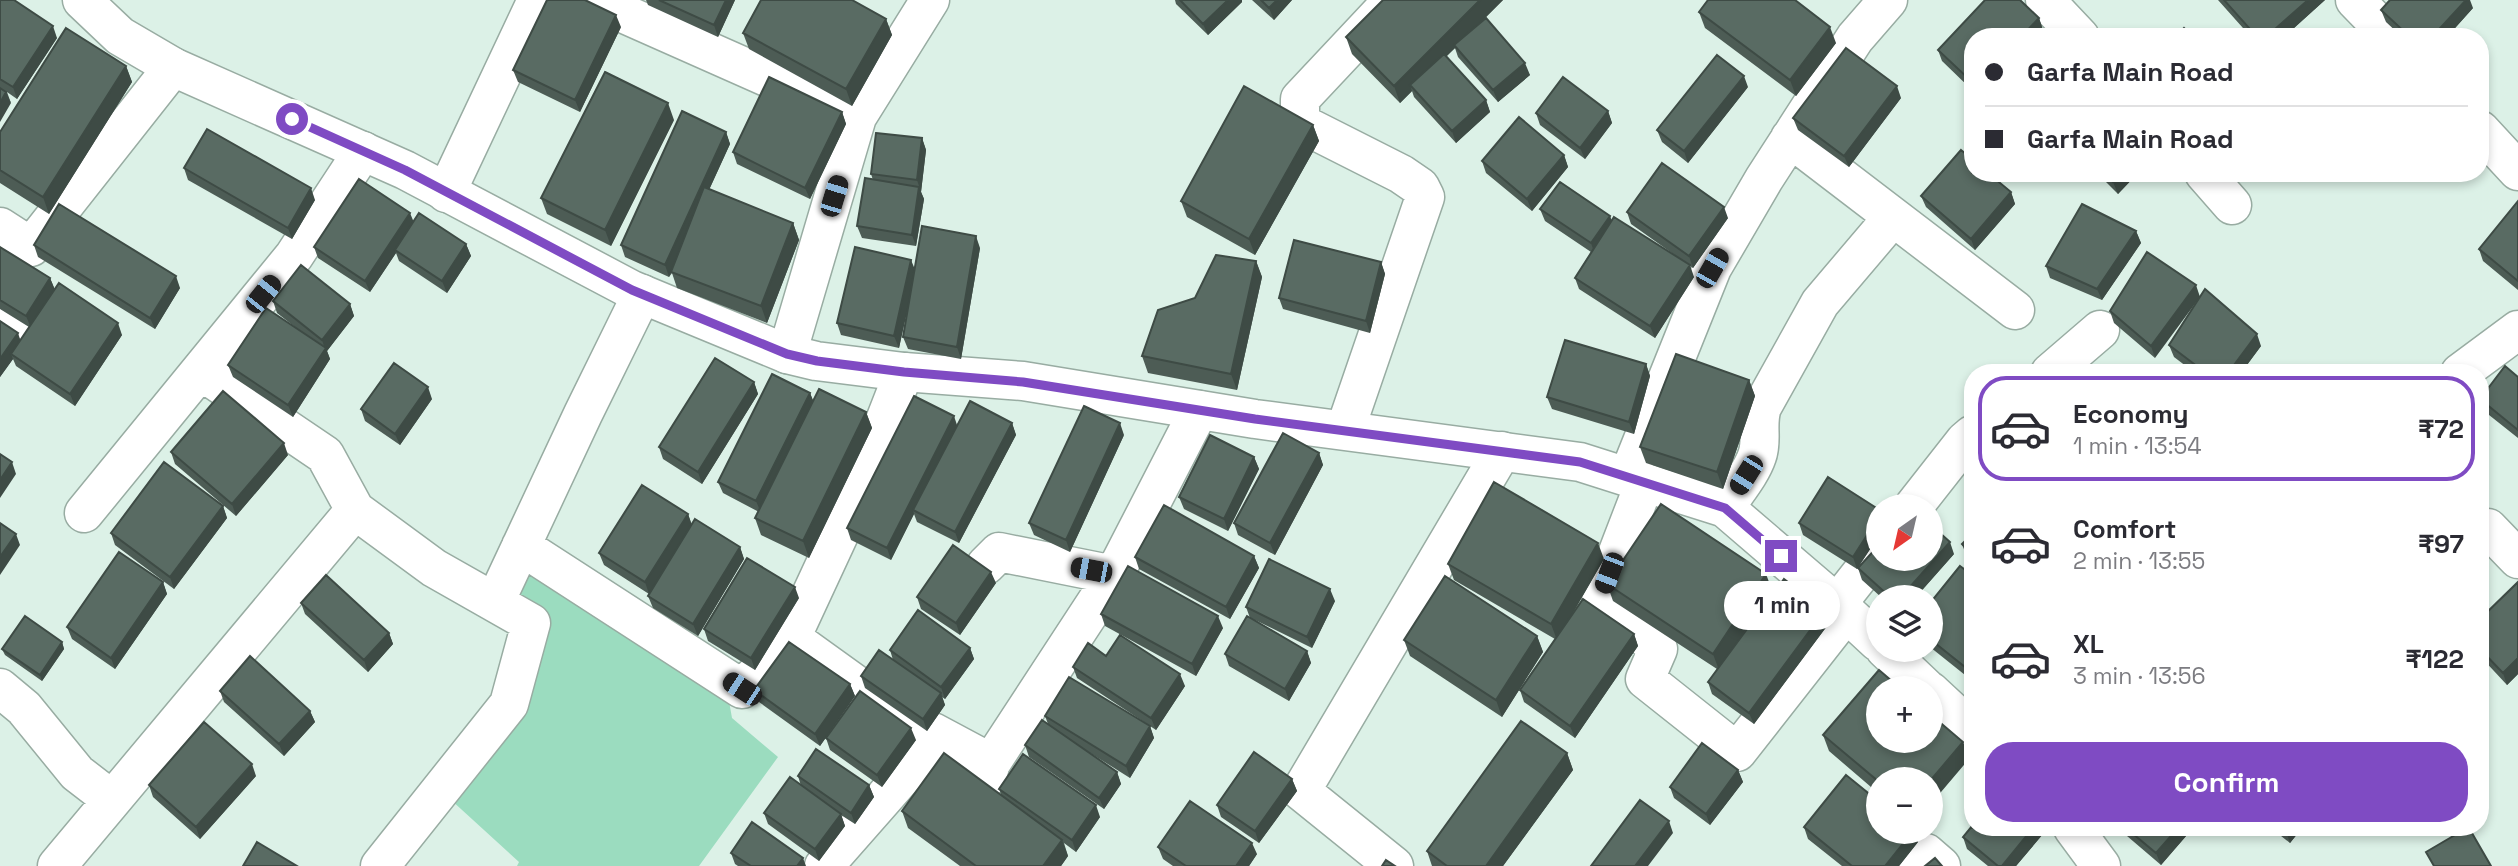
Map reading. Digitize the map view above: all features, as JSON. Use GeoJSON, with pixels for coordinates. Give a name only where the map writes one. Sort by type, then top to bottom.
{"type":"FeatureCollection","features":[{"type":"Feature","properties":{"kind":"street"},"geometry":{"type":"LineString","coordinates":[[82,0],[120,36],[173,66],[405,170],[642,294],[787,354],[817,361],[904,372],[1023,382],[1199,410],[1580,462],[1725,508],[1866,631]]}},
{"type":"Feature","properties":{"kind":"street"},"geometry":{"type":"LineString","coordinates":[[446,193],[537,0]]}},
{"type":"Feature","properties":{"kind":"street"},"geometry":{"type":"LineString","coordinates":[[593,0],[858,117]]}},
{"type":"Feature","properties":{"kind":"street"},"geometry":{"type":"LineString","coordinates":[[787,354],[858,117],[930,0]]}},
{"type":"Feature","properties":{"kind":"street"},"geometry":{"type":"LineString","coordinates":[[1345,430],[1425,197],[1420,187],[1401,174],[1306,126],[1300,116],[1300,99],[1393,0]]}},
{"type":"Feature","properties":{"kind":"street"},"geometry":{"type":"LineString","coordinates":[[1866,571],[1737,752],[1645,679],[1658,649],[1601,596],[1636,480],[1712,268],[1790,138],[1855,38],[1888,0]]}},
{"type":"Feature","properties":{"kind":"street"},"geometry":{"type":"LineString","coordinates":[[2045,0],[2071,28]]}},
{"type":"Feature","properties":{"kind":"street"},"geometry":{"type":"LineString","coordinates":[[2355,0],[2382,28]]}},
{"type":"Feature","properties":{"kind":"street"},"geometry":{"type":"LineString","coordinates":[[0,227],[30,247],[173,66]]}},
{"type":"Feature","properties":{"kind":"street"},"geometry":{"type":"LineString","coordinates":[[1790,138],[2015,310]]}},
{"type":"Feature","properties":{"kind":"street"},"geometry":{"type":"LineString","coordinates":[[2489,140],[2518,171]]}},
{"type":"Feature","properties":{"kind":"street"},"geometry":{"type":"LineString","coordinates":[[84,513],[294,256],[363,151]]}},
{"type":"Feature","properties":{"kind":"street"},"geometry":{"type":"LineString","coordinates":[[2212,182],[2232,205]]}},
{"type":"Feature","properties":{"kind":"street"},"geometry":{"type":"LineString","coordinates":[[1725,508],[1757,458],[1758,420],[1762,407],[1820,303],[1893,216]]}},
{"type":"Feature","properties":{"kind":"street"},"geometry":{"type":"LineString","coordinates":[[495,602],[642,294]]}},
{"type":"Feature","properties":{"kind":"street"},"geometry":{"type":"LineString","coordinates":[[2060,364],[2099,330]]}},
{"type":"Feature","properties":{"kind":"street"},"geometry":{"type":"LineString","coordinates":[[2472,364],[2518,330]]}},
{"type":"Feature","properties":{"kind":"street"},"geometry":{"type":"LineString","coordinates":[[201,371],[325,455],[355,510],[433,568],[531,623],[509,704],[380,866]]}},
{"type":"Feature","properties":{"kind":"street"},"geometry":{"type":"LineString","coordinates":[[521,546],[742,689],[791,638],[849,513],[904,372]]}},
{"type":"Feature","properties":{"kind":"street"},"geometry":{"type":"LineString","coordinates":[[824,866],[934,741],[933,732],[988,771],[1114,575],[1199,410]]}},
{"type":"Feature","properties":{"kind":"street"},"geometry":{"type":"LineString","coordinates":[[1923,494],[1964,442]]}},
{"type":"Feature","properties":{"kind":"street"},"geometry":{"type":"LineString","coordinates":[[1394,866],[1301,791],[1502,451]]}},
{"type":"Feature","properties":{"kind":"street"},"geometry":{"type":"LineString","coordinates":[[57,866],[355,510]]}},
{"type":"Feature","properties":{"kind":"street"},"geometry":{"type":"LineString","coordinates":[[2495,527],[2518,559]]}},
{"type":"Feature","properties":{"kind":"street"},"geometry":{"type":"LineString","coordinates":[[986,565],[999,552],[1114,575]]}},
{"type":"Feature","properties":{"kind":"street"},"geometry":{"type":"LineString","coordinates":[[791,638],[934,741]]}},
{"type":"Feature","properties":{"kind":"street"},"geometry":{"type":"LineString","coordinates":[[1899,662],[1913,676]]}},
{"type":"Feature","properties":{"kind":"street"},"geometry":{"type":"LineString","coordinates":[[0,688],[24,708],[77,773],[112,800]]}},
{"type":"Feature","properties":{"kind":"street"},"geometry":{"type":"LineString","coordinates":[[1943,704],[1964,723]]}},
{"type":"Feature","properties":{"kind":"street"},"geometry":{"type":"LineString","coordinates":[[2079,836],[2101,866]]}},
{"type":"Feature","properties":{"kind":"street"},"geometry":{"type":"LineString","coordinates":[[1913,866],[1926,853],[1941,866]]}},
{"type":"Feature","properties":{"kind":"green space"},"geometry":{"type":"Polygon","coordinates":[[[524,564],[727,690],[732,718],[778,757],[699,866],[517,866],[519,862],[450,799],[516,706],[506,598],[524,564]]]}},
{"type":"Feature","properties":{"kind":"building"},"geometry":{"type":"Polygon","coordinates":[[[0,0],[14,0],[53,26],[13,87],[0,79],[0,0]]]}},
{"type":"Feature","properties":{"kind":"building"},"geometry":{"type":"Polygon","coordinates":[[[547,0],[585,0],[616,15],[575,100],[513,70],[547,0]]]}},
{"type":"Feature","properties":{"kind":"building"},"geometry":{"type":"Polygon","coordinates":[[[659,0],[726,0],[714,25],[659,0]]]}},
{"type":"Feature","properties":{"kind":"building"},"geometry":{"type":"Polygon","coordinates":[[[761,0],[852,0],[886,19],[846,89],[743,33],[761,0]]]}},
{"type":"Feature","properties":{"kind":"building"},"geometry":{"type":"Polygon","coordinates":[[[1180,0],[1228,0],[1203,24],[1180,0]]]}},
{"type":"Feature","properties":{"kind":"building"},"geometry":{"type":"Polygon","coordinates":[[[1261,0],[1277,0],[1269,8],[1261,0]]]}},
{"type":"Feature","properties":{"kind":"building"},"geometry":{"type":"Polygon","coordinates":[[[1383,0],[1480,0],[1394,86],[1346,37],[1383,0]]]}},
{"type":"Feature","properties":{"kind":"building"},"geometry":{"type":"Polygon","coordinates":[[[1708,0],[1795,0],[1830,27],[1790,80],[1699,12],[1708,0]]]}},
{"type":"Feature","properties":{"kind":"building"},"geometry":{"type":"Polygon","coordinates":[[[1985,0],[2020,0],[2039,18],[2030,28],[1964,28],[1964,74],[1938,50],[1985,0]]]}},
{"type":"Feature","properties":{"kind":"building"},"geometry":{"type":"Polygon","coordinates":[[[2224,0],[2308,0],[2276,28],[2249,28],[2224,0]]]}},
{"type":"Feature","properties":{"kind":"building"},"geometry":{"type":"Polygon","coordinates":[[[2390,0],[2466,0],[2440,28],[2400,28],[2381,10],[2390,0]]]}},
{"type":"Feature","properties":{"kind":"building"},"geometry":{"type":"Polygon","coordinates":[[[1486,18],[1525,63],[1493,90],[1454,45],[1486,18]]]}},
{"type":"Feature","properties":{"kind":"building"},"geometry":{"type":"Polygon","coordinates":[[[66,28],[126,66],[43,197],[0,170],[0,132],[66,28]]]}},
{"type":"Feature","properties":{"kind":"building"},"geometry":{"type":"Polygon","coordinates":[[[1846,48],[1897,86],[1844,156],[1793,118],[1846,48]]]}},
{"type":"Feature","properties":{"kind":"building"},"geometry":{"type":"Polygon","coordinates":[[[1444,54],[1486,100],[1452,131],[1410,85],[1444,54]]]}},
{"type":"Feature","properties":{"kind":"building"},"geometry":{"type":"Polygon","coordinates":[[[1717,55],[1744,76],[1684,151],[1657,130],[1717,55]]]}},
{"type":"Feature","properties":{"kind":"building"},"geometry":{"type":"Polygon","coordinates":[[[605,72],[668,103],[605,230],[541,198],[605,72]]]}},
{"type":"Feature","properties":{"kind":"building"},"geometry":{"type":"Polygon","coordinates":[[[769,77],[842,112],[805,188],[733,152],[769,77]]]}},
{"type":"Feature","properties":{"kind":"building"},"geometry":{"type":"Polygon","coordinates":[[[1563,77],[1608,111],[1580,148],[1536,113],[1563,77]]]}},
{"type":"Feature","properties":{"kind":"building"},"geometry":{"type":"Polygon","coordinates":[[[1244,86],[1313,125],[1249,239],[1181,201],[1244,86]]]}},
{"type":"Feature","properties":{"kind":"building"},"geometry":{"type":"Polygon","coordinates":[[[0,88],[6,92],[0,103],[0,88]]]}},
{"type":"Feature","properties":{"kind":"building"},"geometry":{"type":"Polygon","coordinates":[[[682,111],[726,132],[665,265],[621,245],[682,111]]]}},
{"type":"Feature","properties":{"kind":"building"},"geometry":{"type":"Polygon","coordinates":[[[1519,117],[1564,155],[1527,199],[1482,161],[1519,117]]]}},
{"type":"Feature","properties":{"kind":"building"},"geometry":{"type":"Polygon","coordinates":[[[207,129],[311,188],[288,228],[184,168],[207,129]]]}},
{"type":"Feature","properties":{"kind":"building"},"geometry":{"type":"Polygon","coordinates":[[[876,133],[922,138],[917,180],[871,174],[876,133]]]}},
{"type":"Feature","properties":{"kind":"building"},"geometry":{"type":"Polygon","coordinates":[[[1961,150],[1964,152],[1964,182],[1999,182],[2011,192],[1971,239],[1921,196],[1961,150]]]}},
{"type":"Feature","properties":{"kind":"building"},"geometry":{"type":"Polygon","coordinates":[[[1662,163],[1724,207],[1689,256],[1627,212],[1662,163]]]}},
{"type":"Feature","properties":{"kind":"building"},"geometry":{"type":"Polygon","coordinates":[[[865,178],[919,187],[912,235],[857,226],[865,178]]]}},
{"type":"Feature","properties":{"kind":"building"},"geometry":{"type":"Polygon","coordinates":[[[359,179],[410,213],[365,281],[314,247],[359,179]]]}},
{"type":"Feature","properties":{"kind":"building"},"geometry":{"type":"Polygon","coordinates":[[[1560,182],[1610,216],[1591,243],[1540,209],[1560,182]]]}},
{"type":"Feature","properties":{"kind":"building"},"geometry":{"type":"Polygon","coordinates":[[[704,187],[793,223],[761,306],[671,272],[704,187]]]}},
{"type":"Feature","properties":{"kind":"building"},"geometry":{"type":"Polygon","coordinates":[[[2518,201],[2518,281],[2479,249],[2518,201]]]}},
{"type":"Feature","properties":{"kind":"building"},"geometry":{"type":"Polygon","coordinates":[[[59,204],[176,276],[150,318],[34,245],[59,204]]]}},
{"type":"Feature","properties":{"kind":"building"},"geometry":{"type":"Polygon","coordinates":[[[2082,204],[2136,231],[2097,289],[2046,266],[2082,204]]]}},
{"type":"Feature","properties":{"kind":"building"},"geometry":{"type":"Polygon","coordinates":[[[419,213],[466,244],[442,281],[395,250],[419,213]]]}},
{"type":"Feature","properties":{"kind":"building"},"geometry":{"type":"Polygon","coordinates":[[[1614,217],[1690,265],[1650,326],[1575,278],[1614,217]]]}},
{"type":"Feature","properties":{"kind":"building"},"geometry":{"type":"Polygon","coordinates":[[[922,226],[976,236],[957,347],[903,337],[922,226]]]}},
{"type":"Feature","properties":{"kind":"building"},"geometry":{"type":"Polygon","coordinates":[[[1294,240],[1381,262],[1366,321],[1279,298],[1294,240]]]}},
{"type":"Feature","properties":{"kind":"building"},"geometry":{"type":"Polygon","coordinates":[[[0,247],[50,278],[26,316],[0,300],[0,247]]]}},
{"type":"Feature","properties":{"kind":"building"},"geometry":{"type":"Polygon","coordinates":[[[855,247],[911,260],[894,336],[837,323],[855,247]]]}},
{"type":"Feature","properties":{"kind":"building"},"geometry":{"type":"Polygon","coordinates":[[[2147,252],[2196,285],[2151,346],[2110,311],[2147,252]]]}},
{"type":"Feature","properties":{"kind":"building"},"geometry":{"type":"Polygon","coordinates":[[[1216,255],[1256,261],[1231,374],[1142,356],[1158,310],[1195,298],[1216,255]]]}},
{"type":"Feature","properties":{"kind":"building"},"geometry":{"type":"Polygon","coordinates":[[[301,265],[350,304],[322,340],[273,301],[301,265]]]}},
{"type":"Feature","properties":{"kind":"building"},"geometry":{"type":"Polygon","coordinates":[[[59,283],[118,323],[70,394],[11,354],[59,283]]]}},
{"type":"Feature","properties":{"kind":"building"},"geometry":{"type":"Polygon","coordinates":[[[2205,289],[2257,334],[2235,364],[2194,364],[2169,345],[2205,289]]]}},
{"type":"Feature","properties":{"kind":"building"},"geometry":{"type":"Polygon","coordinates":[[[266,308],[326,348],[288,405],[228,365],[266,308]]]}},
{"type":"Feature","properties":{"kind":"building"},"geometry":{"type":"Polygon","coordinates":[[[0,321],[18,333],[0,359],[0,321]]]}},
{"type":"Feature","properties":{"kind":"building"},"geometry":{"type":"Polygon","coordinates":[[[1565,340],[1646,364],[1629,422],[1547,397],[1565,340]]]}},
{"type":"Feature","properties":{"kind":"building"},"geometry":{"type":"Polygon","coordinates":[[[1676,354],[1749,380],[1717,472],[1640,447],[1676,354]]]}},
{"type":"Feature","properties":{"kind":"building"},"geometry":{"type":"Polygon","coordinates":[[[715,358],[754,382],[698,472],[659,447],[715,358]]]}},
{"type":"Feature","properties":{"kind":"building"},"geometry":{"type":"Polygon","coordinates":[[[394,363],[428,387],[395,434],[361,409],[394,363]]]}},
{"type":"Feature","properties":{"kind":"building"},"geometry":{"type":"Polygon","coordinates":[[[2505,366],[2518,377],[2518,430],[2489,406],[2489,387],[2505,366]]]}},
{"type":"Feature","properties":{"kind":"building"},"geometry":{"type":"Polygon","coordinates":[[[772,374],[810,393],[756,501],[718,482],[772,374]]]}},
{"type":"Feature","properties":{"kind":"building"},"geometry":{"type":"Polygon","coordinates":[[[819,389],[866,412],[803,541],[755,518],[819,389]]]}},
{"type":"Feature","properties":{"kind":"building"},"geometry":{"type":"Polygon","coordinates":[[[223,391],[284,443],[232,504],[171,452],[223,391]]]}},
{"type":"Feature","properties":{"kind":"building"},"geometry":{"type":"Polygon","coordinates":[[[914,396],[954,416],[887,548],[847,528],[914,396]]]}},
{"type":"Feature","properties":{"kind":"building"},"geometry":{"type":"Polygon","coordinates":[[[970,401],[1012,423],[955,532],[913,510],[970,401]]]}},
{"type":"Feature","properties":{"kind":"building"},"geometry":{"type":"Polygon","coordinates":[[[1084,406],[1120,423],[1066,540],[1029,523],[1084,406]]]}},
{"type":"Feature","properties":{"kind":"building"},"geometry":{"type":"Polygon","coordinates":[[[1283,433],[1319,453],[1270,543],[1234,523],[1283,433]]]}},
{"type":"Feature","properties":{"kind":"building"},"geometry":{"type":"Polygon","coordinates":[[[1210,435],[1254,457],[1224,519],[1179,497],[1210,435]]]}},
{"type":"Feature","properties":{"kind":"building"},"geometry":{"type":"Polygon","coordinates":[[[0,454],[12,462],[0,480],[0,454]]]}},
{"type":"Feature","properties":{"kind":"building"},"geometry":{"type":"Polygon","coordinates":[[[164,462],[223,506],[170,577],[111,533],[164,462]]]}},
{"type":"Feature","properties":{"kind":"building"},"geometry":{"type":"Polygon","coordinates":[[[1828,477],[1866,501],[1866,537],[1853,557],[1799,523],[1828,477]]]}},
{"type":"Feature","properties":{"kind":"building"},"geometry":{"type":"Polygon","coordinates":[[[1494,482],[1598,543],[1551,624],[1448,564],[1494,482]]]}},
{"type":"Feature","properties":{"kind":"building"},"geometry":{"type":"Polygon","coordinates":[[[642,485],[688,514],[645,582],[599,553],[642,485]]]}},
{"type":"Feature","properties":{"kind":"building"},"geometry":{"type":"Polygon","coordinates":[[[1661,504],[1766,574],[1713,654],[1607,584],[1661,504]]]}},
{"type":"Feature","properties":{"kind":"building"},"geometry":{"type":"Polygon","coordinates":[[[1164,505],[1254,556],[1226,607],[1135,557],[1164,505]]]}},
{"type":"Feature","properties":{"kind":"building"},"geometry":{"type":"Polygon","coordinates":[[[695,519],[740,547],[693,624],[648,596],[695,519]]]}},
{"type":"Feature","properties":{"kind":"building"},"geometry":{"type":"Polygon","coordinates":[[[0,523],[16,534],[0,557],[0,523]]]}},
{"type":"Feature","properties":{"kind":"building"},"geometry":{"type":"Polygon","coordinates":[[[1943,536],[1950,542],[1943,550],[1943,536]]]}},
{"type":"Feature","properties":{"kind":"building"},"geometry":{"type":"Polygon","coordinates":[[[953,545],[991,572],[956,623],[917,597],[953,545]]]}},
{"type":"Feature","properties":{"kind":"building"},"geometry":{"type":"Polygon","coordinates":[[[119,552],[163,582],[111,658],[67,627],[119,552]]]}},
{"type":"Feature","properties":{"kind":"building"},"geometry":{"type":"Polygon","coordinates":[[[747,558],[795,587],[751,658],[704,629],[747,558]]]}},
{"type":"Feature","properties":{"kind":"building"},"geometry":{"type":"Polygon","coordinates":[[[1269,559],[1330,589],[1307,637],[1246,607],[1269,559]]]}},
{"type":"Feature","properties":{"kind":"building"},"geometry":{"type":"Polygon","coordinates":[[[1866,559],[1866,571],[1924,571],[1912,585],[1877,585],[1858,568],[1866,559]]]}},
{"type":"Feature","properties":{"kind":"building"},"geometry":{"type":"Polygon","coordinates":[[[1128,566],[1218,616],[1192,664],[1101,614],[1128,566]]]}},
{"type":"Feature","properties":{"kind":"building"},"geometry":{"type":"Polygon","coordinates":[[[1960,566],[1964,569],[1964,666],[1943,649],[1943,587],[1960,566]]]}},
{"type":"Feature","properties":{"kind":"building"},"geometry":{"type":"Polygon","coordinates":[[[326,575],[389,633],[364,660],[301,603],[326,575]]]}},
{"type":"Feature","properties":{"kind":"building"},"geometry":{"type":"Polygon","coordinates":[[[1445,576],[1537,636],[1496,700],[1404,640],[1445,576]]]}},
{"type":"Feature","properties":{"kind":"building"},"geometry":{"type":"Polygon","coordinates":[[[1784,579],[1825,610],[1749,713],[1708,682],[1784,579]]]}},
{"type":"Feature","properties":{"kind":"building"},"geometry":{"type":"Polygon","coordinates":[[[2518,582],[2518,658],[2503,673],[2489,658],[2489,610],[2518,582]]]}},
{"type":"Feature","properties":{"kind":"building"},"geometry":{"type":"Polygon","coordinates":[[[1583,599],[1634,634],[1570,726],[1520,690],[1583,599]]]}},
{"type":"Feature","properties":{"kind":"building"},"geometry":{"type":"Polygon","coordinates":[[[918,610],[970,648],[941,687],[890,650],[918,610]]]}},
{"type":"Feature","properties":{"kind":"building"},"geometry":{"type":"Polygon","coordinates":[[[25,616],[62,642],[40,675],[2,649],[25,616]]]}},
{"type":"Feature","properties":{"kind":"building"},"geometry":{"type":"Polygon","coordinates":[[[1247,616],[1307,651],[1285,689],[1225,654],[1247,616]]]}},
{"type":"Feature","properties":{"kind":"building"},"geometry":{"type":"Polygon","coordinates":[[[1120,635],[1180,674],[1151,718],[1073,667],[1088,643],[1106,656],[1120,635]]]}},
{"type":"Feature","properties":{"kind":"building"},"geometry":{"type":"Polygon","coordinates":[[[789,642],[850,684],[815,734],[754,690],[789,642]]]}},
{"type":"Feature","properties":{"kind":"building"},"geometry":{"type":"Polygon","coordinates":[[[879,650],[941,693],[923,719],[861,676],[879,650]]]}},
{"type":"Feature","properties":{"kind":"building"},"geometry":{"type":"Polygon","coordinates":[[[250,656],[310,711],[279,744],[220,691],[250,656]]]}},
{"type":"Feature","properties":{"kind":"building"},"geometry":{"type":"Polygon","coordinates":[[[1879,670],[1886,676],[1874,676],[1879,670]]]}},
{"type":"Feature","properties":{"kind":"building"},"geometry":{"type":"Polygon","coordinates":[[[1069,677],[1150,726],[1126,766],[1045,716],[1069,677]]]}},
{"type":"Feature","properties":{"kind":"building"},"geometry":{"type":"Polygon","coordinates":[[[1866,685],[1866,753],[1943,753],[1943,725],[1963,742],[1942,767],[1866,767],[1866,771],[1823,735],[1866,685]]]}},
{"type":"Feature","properties":{"kind":"building"},"geometry":{"type":"Polygon","coordinates":[[[860,691],[911,728],[877,775],[826,738],[860,691]]]}},
{"type":"Feature","properties":{"kind":"building"},"geometry":{"type":"Polygon","coordinates":[[[1042,720],[1117,772],[1099,798],[1025,745],[1042,720]]]}},
{"type":"Feature","properties":{"kind":"building"},"geometry":{"type":"Polygon","coordinates":[[[1521,721],[1567,753],[1486,866],[1447,866],[1427,851],[1521,721]]]}},
{"type":"Feature","properties":{"kind":"building"},"geometry":{"type":"Polygon","coordinates":[[[204,722],[252,764],[196,827],[149,785],[204,722]]]}},
{"type":"Feature","properties":{"kind":"building"},"geometry":{"type":"Polygon","coordinates":[[[1702,743],[1738,770],[1706,814],[1670,787],[1702,743]]]}},
{"type":"Feature","properties":{"kind":"building"},"geometry":{"type":"Polygon","coordinates":[[[816,749],[869,785],[851,813],[798,776],[816,749]]]}},
{"type":"Feature","properties":{"kind":"building"},"geometry":{"type":"Polygon","coordinates":[[[1254,752],[1292,779],[1255,831],[1217,805],[1254,752]]]}},
{"type":"Feature","properties":{"kind":"building"},"geometry":{"type":"Polygon","coordinates":[[[944,753],[1062,840],[1043,866],[976,866],[902,811],[944,753]]]}},
{"type":"Feature","properties":{"kind":"building"},"geometry":{"type":"Polygon","coordinates":[[[1023,754],[1096,805],[1072,840],[999,789],[1023,754]]]}},
{"type":"Feature","properties":{"kind":"building"},"geometry":{"type":"Polygon","coordinates":[[[1846,775],[1866,791],[1866,844],[1903,844],[1885,866],[1852,866],[1804,827],[1846,775]]]}},
{"type":"Feature","properties":{"kind":"building"},"geometry":{"type":"Polygon","coordinates":[[[790,777],[841,814],[815,849],[764,813],[790,777]]]}},
{"type":"Feature","properties":{"kind":"building"},"geometry":{"type":"Polygon","coordinates":[[[1640,800],[1669,821],[1635,866],[1591,866],[1640,800]]]}},
{"type":"Feature","properties":{"kind":"building"},"geometry":{"type":"Polygon","coordinates":[[[1190,801],[1252,843],[1236,866],[1186,866],[1158,847],[1190,801]]]}},
{"type":"Feature","properties":{"kind":"building"},"geometry":{"type":"Polygon","coordinates":[[[752,822],[803,858],[797,866],[751,866],[731,853],[752,822]]]}},
{"type":"Feature","properties":{"kind":"building"},"geometry":{"type":"Polygon","coordinates":[[[2026,836],[2002,866],[1998,866],[1963,837],[2026,836]]]}},
{"type":"Feature","properties":{"kind":"building"},"geometry":{"type":"Polygon","coordinates":[[[2136,836],[2171,836],[2156,853],[2136,836]]]}},
{"type":"Feature","properties":{"kind":"building"},"geometry":{"type":"Polygon","coordinates":[[[2453,836],[2474,836],[2491,866],[2434,866],[2426,852],[2453,836]]]}},
{"type":"Feature","properties":{"kind":"building"},"geometry":{"type":"Polygon","coordinates":[[[257,842],[297,866],[243,866],[257,842]]]}},
{"type":"Feature","properties":{"kind":"building"},"geometry":{"type":"Polygon","coordinates":[[[1935,858],[1942,866],[1925,866],[1935,858]]]}},
{"type":"Feature","properties":{"kind":"building"},"geometry":{"type":"Polygon","coordinates":[[[1386,860],[1395,866],[1382,866],[1386,860]]]}},
{"type":"Feature","properties":{"kind":"route"},"geometry":{"type":"LineString","coordinates":[[292,119],[405,170],[632,290],[787,354],[817,361],[904,372],[1023,382],[1255,419],[1580,462],[1725,508],[1781,556]]}}]}
